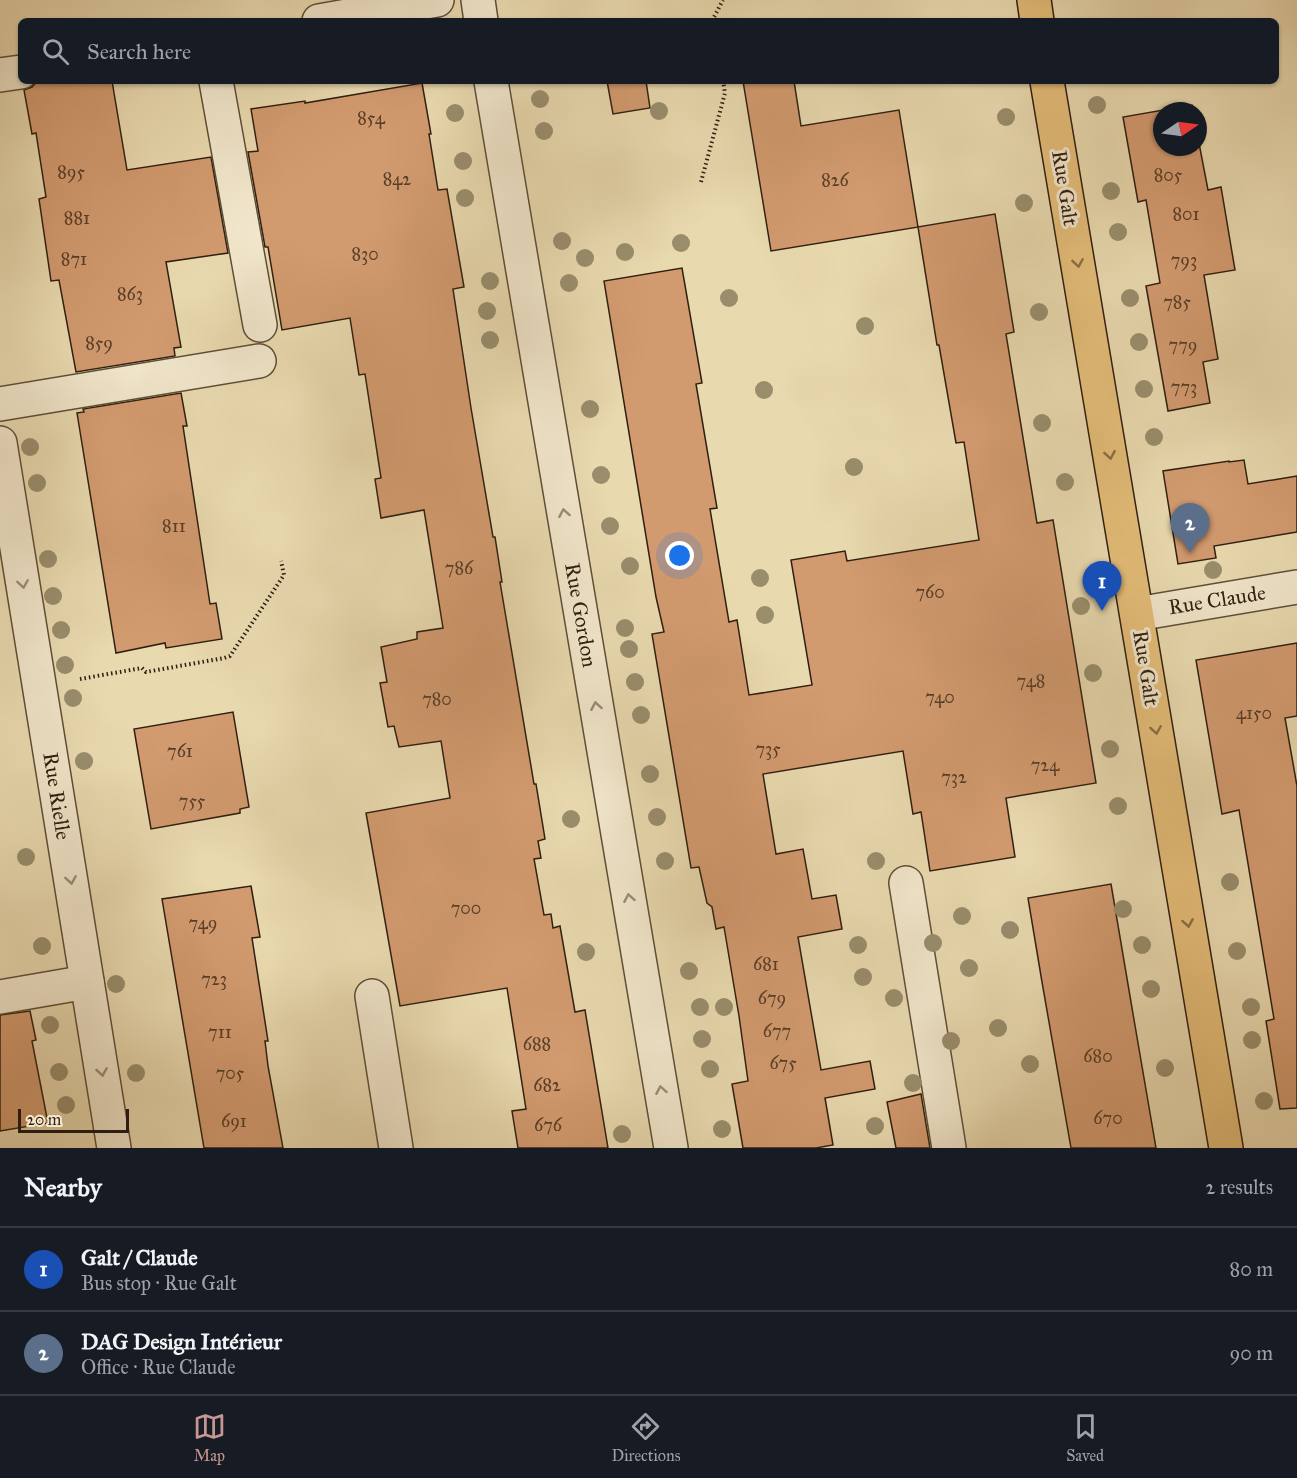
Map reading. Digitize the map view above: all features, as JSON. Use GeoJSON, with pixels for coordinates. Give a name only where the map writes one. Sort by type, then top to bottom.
{"type":"FeatureCollection","features":[{"type":"Feature","properties":{"kind":"main road"},"geometry":{"type":"LineString","coordinates":[[1034,0],[1037,18]]}},
{"type":"Feature","properties":{"kind":"main road","name":"Rue Galt"},"geometry":{"type":"LineString","coordinates":[[1048,84],[1226,1148]]}},
{"type":"Feature","properties":{"kind":"street"},"geometry":{"type":"LineString","coordinates":[[336,18],[437,0]]}},
{"type":"Feature","properties":{"kind":"street"},"geometry":{"type":"LineString","coordinates":[[478,0],[481,18]]}},
{"type":"Feature","properties":{"kind":"street"},"geometry":{"type":"LineString","coordinates":[[0,75],[18,72]]}},
{"type":"Feature","properties":{"kind":"street"},"geometry":{"type":"LineString","coordinates":[[217,84],[260,325]]}},
{"type":"Feature","properties":{"kind":"street","name":"Rue Gordon"},"geometry":{"type":"LineString","coordinates":[[493,84],[671,1148]]}},
{"type":"Feature","properties":{"kind":"street"},"geometry":{"type":"LineString","coordinates":[[0,404],[259,361]]}},
{"type":"Feature","properties":{"kind":"street","name":"Rue Rielle"},"geometry":{"type":"LineString","coordinates":[[0,443],[114,1148]]}},
{"type":"Feature","properties":{"kind":"street","name":"Rue Claude"},"geometry":{"type":"LineString","coordinates":[[1137,614],[1297,587]]}},
{"type":"Feature","properties":{"kind":"street"},"geometry":{"type":"LineString","coordinates":[[906,883],[949,1148]]}},
{"type":"Feature","properties":{"kind":"street"},"geometry":{"type":"LineString","coordinates":[[0,997],[87,982]]}},
{"type":"Feature","properties":{"kind":"street"},"geometry":{"type":"LineString","coordinates":[[372,996],[396,1148]]}},
{"type":"Feature","properties":{"kind":"path"},"geometry":{"type":"LineString","coordinates":[[714,18],[723,0]]}},
{"type":"Feature","properties":{"kind":"path"},"geometry":{"type":"LineString","coordinates":[[700,182],[725,93],[724,84]]}},
{"type":"Feature","properties":{"kind":"path"},"geometry":{"type":"LineString","coordinates":[[80,679],[142,668],[146,672],[230,656],[284,574],[281,561]]}},
{"type":"Feature","properties":{"kind":"building"},"geometry":{"type":"Polygon","coordinates":[[[34,84],[113,84],[127,170],[211,157],[228,253],[166,262],[181,347],[174,348],[175,356],[76,372],[59,280],[51,281],[39,199],[46,197],[36,133],[32,134],[24,90],[34,84]]]}},
{"type":"Feature","properties":{"kind":"building"},"geometry":{"type":"Polygon","coordinates":[[[422,84],[438,190],[447,189],[464,287],[453,289],[471,408],[493,537],[495,537],[502,582],[500,582],[545,839],[538,841],[541,858],[534,859],[544,915],[551,914],[553,928],[560,926],[575,1012],[585,1010],[608,1148],[518,1148],[512,1111],[526,1109],[507,988],[400,1006],[366,813],[450,798],[441,741],[399,747],[394,726],[388,727],[380,683],[387,682],[381,647],[417,639],[417,632],[443,628],[424,510],[381,518],[375,479],[381,478],[365,374],[359,375],[350,318],[282,330],[268,247],[265,247],[248,152],[258,151],[251,109],[305,101],[305,103],[422,84]]]}},
{"type":"Feature","properties":{"kind":"building"},"geometry":{"type":"Polygon","coordinates":[[[608,84],[646,84],[650,108],[613,114],[608,84]]]}},
{"type":"Feature","properties":{"kind":"building"},"geometry":{"type":"Polygon","coordinates":[[[743,84],[794,84],[801,126],[899,110],[918,227],[771,251],[743,84]]]}},
{"type":"Feature","properties":{"kind":"building"},"geometry":{"type":"Polygon","coordinates":[[[1153,112],[1153,156],[1201,156],[1208,190],[1221,187],[1235,270],[1204,275],[1218,359],[1203,362],[1210,403],[1168,411],[1146,286],[1160,283],[1146,200],[1138,202],[1123,117],[1153,112]]]}},
{"type":"Feature","properties":{"kind":"building"},"geometry":{"type":"Polygon","coordinates":[[[995,214],[1014,332],[1006,334],[1037,523],[1053,520],[1096,783],[1006,798],[1015,857],[930,871],[921,812],[913,814],[903,751],[763,774],[776,854],[803,849],[812,899],[836,895],[842,929],[798,937],[821,1070],[870,1061],[875,1089],[825,1098],[833,1145],[816,1148],[743,1148],[732,1084],[748,1081],[739,1016],[724,927],[716,929],[712,907],[707,903],[699,867],[691,868],[652,634],[664,632],[656,597],[604,281],[682,268],[702,383],[696,384],[717,508],[710,509],[729,622],[737,620],[749,695],[812,685],[791,560],[845,551],[847,561],[979,540],[964,442],[956,443],[918,227],[995,214]]]}},
{"type":"Feature","properties":{"kind":"building"},"geometry":{"type":"Polygon","coordinates":[[[181,393],[187,426],[183,426],[210,604],[216,603],[222,639],[166,648],[165,643],[116,653],[77,413],[84,412],[83,409],[181,393]]]}},
{"type":"Feature","properties":{"kind":"building"},"geometry":{"type":"Polygon","coordinates":[[[1244,460],[1248,484],[1297,476],[1297,532],[1214,546],[1216,558],[1178,564],[1163,471],[1244,460]]]}},
{"type":"Feature","properties":{"kind":"building"},"geometry":{"type":"Polygon","coordinates":[[[1297,643],[1297,716],[1285,718],[1297,786],[1297,1108],[1280,1109],[1266,1021],[1274,1019],[1239,810],[1222,814],[1196,660],[1297,643]]]}},
{"type":"Feature","properties":{"kind":"building"},"geometry":{"type":"Polygon","coordinates":[[[233,712],[249,807],[240,809],[240,813],[151,829],[134,729],[233,712]]]}},
{"type":"Feature","properties":{"kind":"building"},"geometry":{"type":"Polygon","coordinates":[[[1111,884],[1156,1148],[1071,1148],[1042,982],[1028,898],[1111,884]]]}},
{"type":"Feature","properties":{"kind":"building"},"geometry":{"type":"Polygon","coordinates":[[[251,886],[260,937],[252,938],[268,1041],[265,1041],[268,1066],[283,1148],[204,1148],[162,899],[251,886]]]}},
{"type":"Feature","properties":{"kind":"building"},"geometry":{"type":"Polygon","coordinates":[[[30,1011],[36,1040],[32,1041],[48,1123],[0,1131],[0,1015],[30,1011]]]}},
{"type":"Feature","properties":{"kind":"building"},"geometry":{"type":"Polygon","coordinates":[[[921,1094],[930,1148],[896,1148],[887,1102],[921,1094]]]}},
{"type":"Feature","properties":{"kind":"place","name":"DAG Design Intérieur"},"geometry":{"type":"Point","coordinates":[1190,553]}},
{"type":"Feature","properties":{"kind":"place","name":"Galt / Claude"},"geometry":{"type":"Point","coordinates":[1102,611]}}]}
